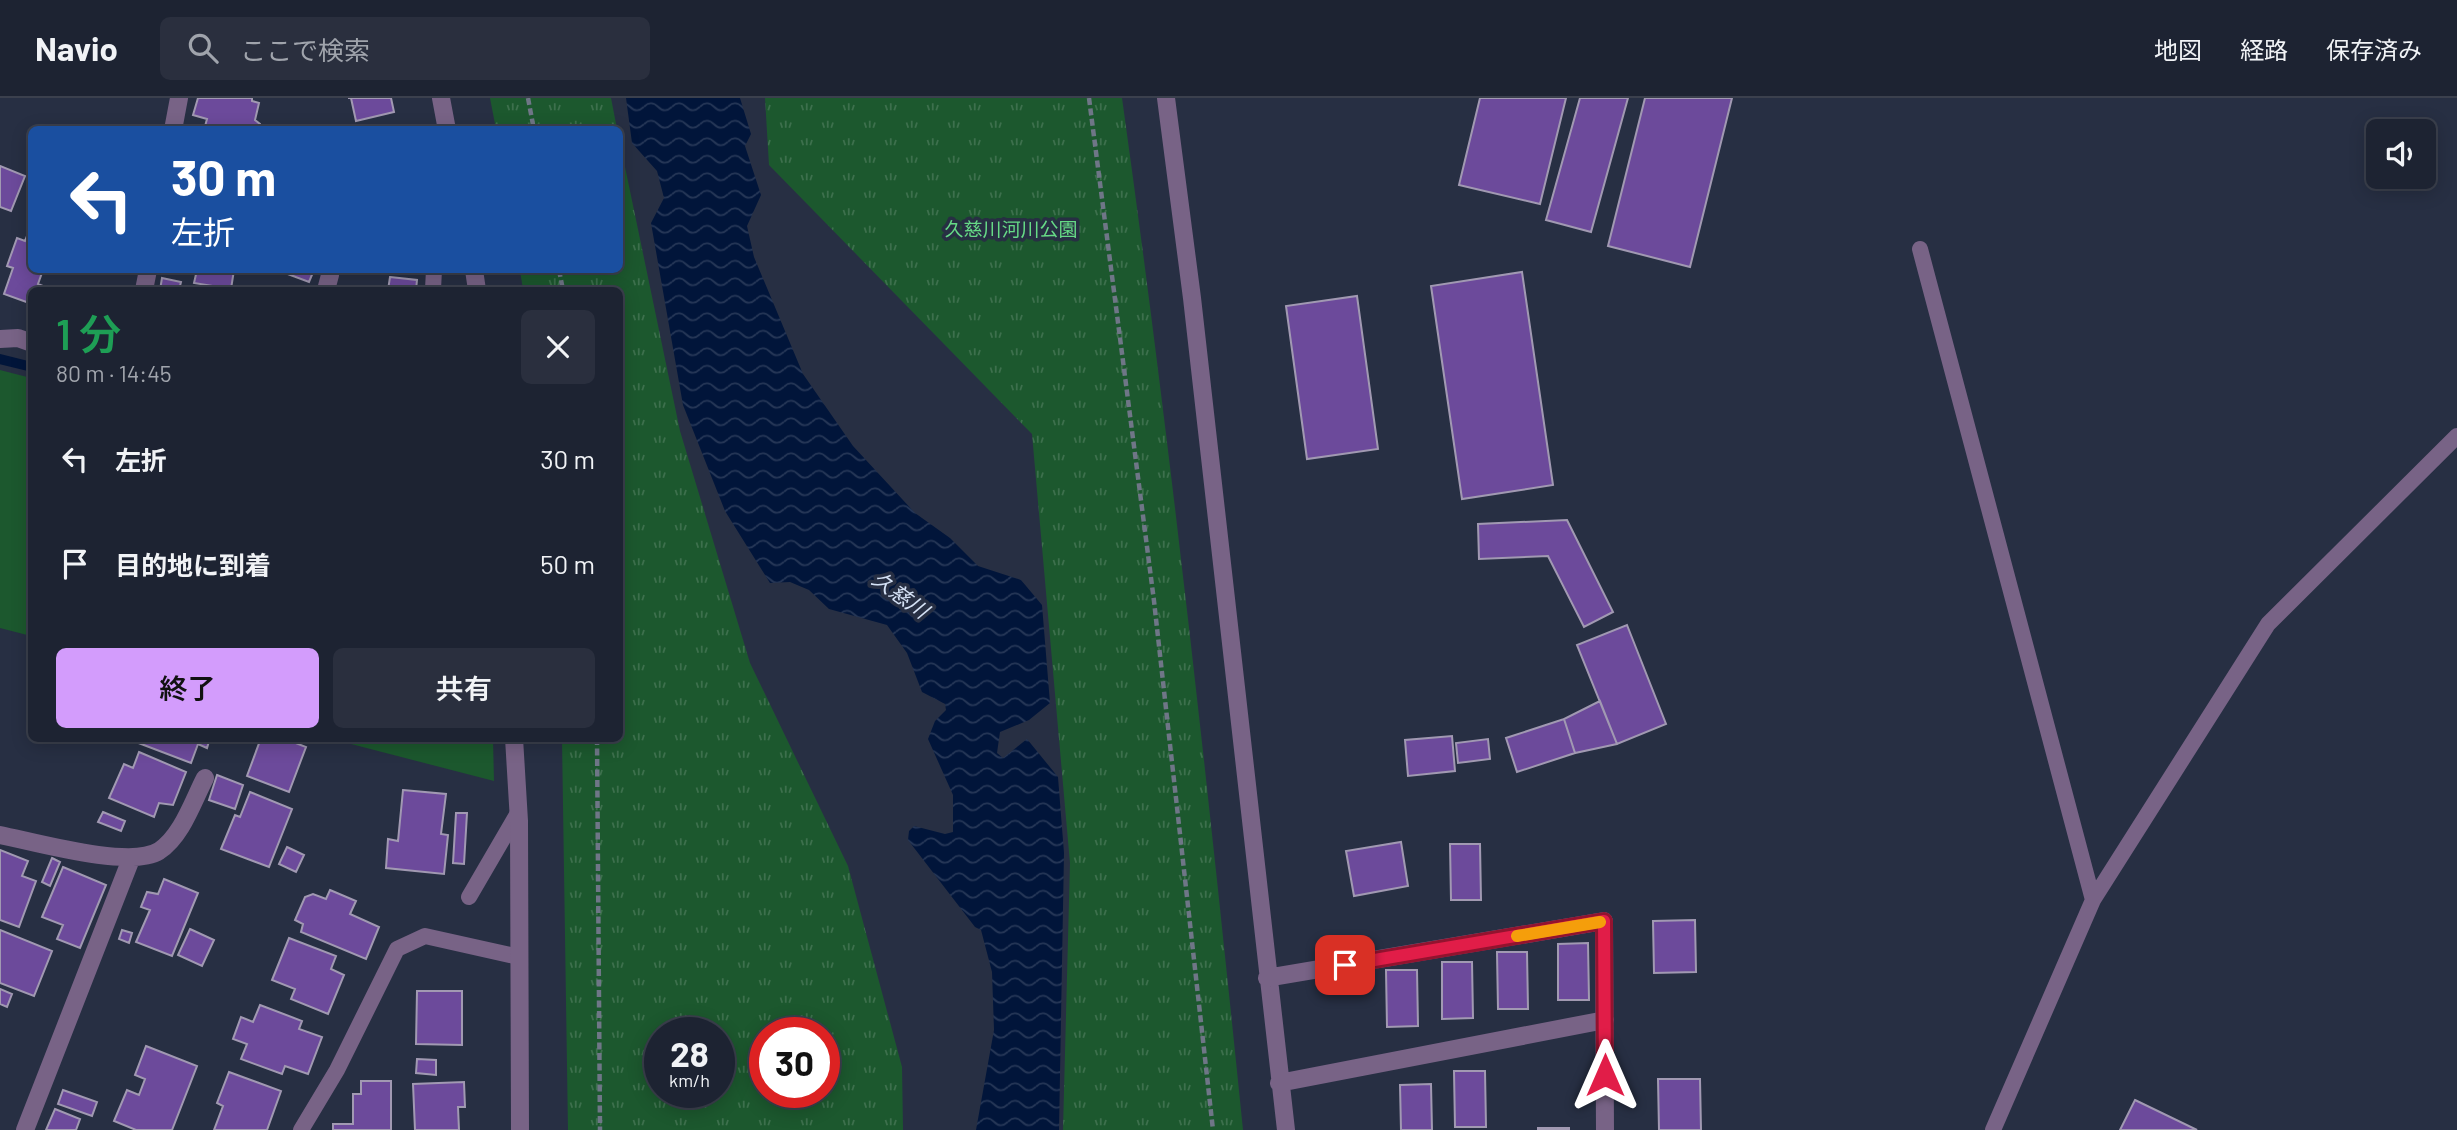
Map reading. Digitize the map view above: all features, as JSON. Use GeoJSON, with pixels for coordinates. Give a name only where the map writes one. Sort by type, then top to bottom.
{"type":"FeatureCollection","features":[{"type":"Feature","properties":{"kind":"street"},"geometry":{"type":"LineString","coordinates":[[174,126],[178,98]]}},
{"type":"Feature","properties":{"kind":"street"},"geometry":{"type":"LineString","coordinates":[[441,98],[446,126]]}},
{"type":"Feature","properties":{"kind":"street"},"geometry":{"type":"LineString","coordinates":[[1166,98],[1195,326],[1286,1130]]}},
{"type":"Feature","properties":{"kind":"street"},"geometry":{"type":"LineString","coordinates":[[0,339],[18,338],[28,341]]}},
{"type":"Feature","properties":{"kind":"street"},"geometry":{"type":"LineString","coordinates":[[514,742],[518,814],[520,1130]]}},
{"type":"Feature","properties":{"kind":"street"},"geometry":{"type":"LineString","coordinates":[[0,835],[131,859],[159,850],[180,827],[205,778]]}},
{"type":"Feature","properties":{"kind":"street"},"geometry":{"type":"LineString","coordinates":[[25,1130],[131,859]]}},
{"type":"Feature","properties":{"kind":"street"},"geometry":{"type":"LineString","coordinates":[[1267,978],[1604,921],[1605,1130]]}},
{"type":"Feature","properties":{"kind":"street"},"geometry":{"type":"LineString","coordinates":[[1279,1083],[1605,1020]]}},
{"type":"Feature","properties":{"kind":"lane"},"geometry":{"type":"LineString","coordinates":[[1920,249],[2093,900]]}},
{"type":"Feature","properties":{"kind":"lane"},"geometry":{"type":"LineString","coordinates":[[1993,1130],[2093,900],[2267,624],[2457,436]]}},
{"type":"Feature","properties":{"kind":"lane"},"geometry":{"type":"LineString","coordinates":[[469,897],[518,814]]}},
{"type":"Feature","properties":{"kind":"lane"},"geometry":{"type":"LineString","coordinates":[[301,1130],[337,1070],[397,950],[425,936],[519,957]]}},
{"type":"Feature","properties":{"kind":"path"},"geometry":{"type":"LineString","coordinates":[[528,98],[533,126]]}},
{"type":"Feature","properties":{"kind":"path"},"geometry":{"type":"LineString","coordinates":[[1089,98],[1154,601],[1213,1130]]}},
{"type":"Feature","properties":{"kind":"path"},"geometry":{"type":"LineString","coordinates":[[597,742],[600,1130]]}},
{"type":"Feature","properties":{"kind":"green space"},"geometry":{"type":"Polygon","coordinates":[[[490,98],[611,98],[616,126],[495,126],[490,98]]]}},
{"type":"Feature","properties":{"kind":"green space","name":"久慈川河川公園"},"geometry":{"type":"Polygon","coordinates":[[[765,98],[1122,98],[1187,613],[1243,1130],[1063,1130],[1070,863],[1032,434],[769,165],[765,98]]]}},
{"type":"Feature","properties":{"kind":"green space"},"geometry":{"type":"Polygon","coordinates":[[[623,157],[680,431],[750,663],[848,866],[902,1067],[903,1130],[568,1130],[562,742],[623,742],[623,287],[523,287],[520,273],[623,273],[623,157]]]}},
{"type":"Feature","properties":{"kind":"green space"},"geometry":{"type":"Polygon","coordinates":[[[0,370],[28,377],[28,635],[0,628],[0,370]]]}},
{"type":"Feature","properties":{"kind":"green space"},"geometry":{"type":"Polygon","coordinates":[[[345,742],[493,742],[494,781],[345,742]]]}},
{"type":"Feature","properties":{"kind":"water","name":"久慈川"},"geometry":{"type":"Polygon","coordinates":[[[626,98],[740,98],[751,134],[745,146],[761,195],[747,226],[754,257],[803,374],[853,446],[915,513],[950,538],[978,566],[1021,580],[1042,605],[1050,703],[1029,720],[1000,732],[997,753],[1003,758],[1027,739],[1058,777],[1064,853],[1059,1130],[976,1130],[994,1030],[992,972],[981,930],[975,927],[908,840],[909,831],[914,826],[945,834],[953,832],[953,795],[928,739],[935,721],[946,710],[945,704],[922,692],[907,653],[887,625],[829,609],[809,590],[790,582],[770,583],[725,511],[683,405],[651,223],[664,198],[657,171],[632,143],[626,98]]]}},
{"type":"Feature","properties":{"kind":"building"},"geometry":{"type":"Polygon","coordinates":[[[198,98],[252,98],[252,101],[259,103],[255,120],[260,124],[205,126],[207,119],[193,115],[198,98]]]}},
{"type":"Feature","properties":{"kind":"building"},"geometry":{"type":"Polygon","coordinates":[[[351,98],[391,98],[394,112],[356,121],[351,98]]]}},
{"type":"Feature","properties":{"kind":"building"},"geometry":{"type":"Polygon","coordinates":[[[1480,98],[1566,98],[1540,204],[1459,185],[1480,98]]]}},
{"type":"Feature","properties":{"kind":"building"},"geometry":{"type":"Polygon","coordinates":[[[1580,98],[1628,98],[1591,232],[1546,220],[1580,98]]]}},
{"type":"Feature","properties":{"kind":"building"},"geometry":{"type":"Polygon","coordinates":[[[1645,98],[1732,98],[1690,267],[1608,246],[1645,98]]]}},
{"type":"Feature","properties":{"kind":"building"},"geometry":{"type":"Polygon","coordinates":[[[0,166],[25,176],[11,211],[0,207],[0,166]]]}},
{"type":"Feature","properties":{"kind":"building"},"geometry":{"type":"Polygon","coordinates":[[[28,234],[28,273],[42,273],[38,284],[43,286],[28,287],[28,303],[4,294],[13,268],[7,266],[17,238],[25,241],[28,234]]]}},
{"type":"Feature","properties":{"kind":"building"},"geometry":{"type":"Polygon","coordinates":[[[1522,272],[1553,485],[1462,499],[1431,286],[1522,272]]]}},
{"type":"Feature","properties":{"kind":"building"},"geometry":{"type":"Polygon","coordinates":[[[196,273],[234,273],[231,287],[194,283],[196,273]]]}},
{"type":"Feature","properties":{"kind":"building"},"geometry":{"type":"Polygon","coordinates":[[[285,273],[313,273],[309,282],[285,273]]]}},
{"type":"Feature","properties":{"kind":"building"},"geometry":{"type":"Polygon","coordinates":[[[390,277],[417,280],[416,287],[388,287],[390,277]]]}},
{"type":"Feature","properties":{"kind":"building"},"geometry":{"type":"Polygon","coordinates":[[[162,278],[181,282],[180,287],[160,287],[162,278]]]}},
{"type":"Feature","properties":{"kind":"building"},"geometry":{"type":"Polygon","coordinates":[[[1357,296],[1378,449],[1307,459],[1286,306],[1357,296]]]}},
{"type":"Feature","properties":{"kind":"building"},"geometry":{"type":"Polygon","coordinates":[[[1567,520],[1613,612],[1584,627],[1548,556],[1479,559],[1478,524],[1567,520]]]}},
{"type":"Feature","properties":{"kind":"building"},"geometry":{"type":"Polygon","coordinates":[[[1627,625],[1666,724],[1617,744],[1577,645],[1627,625]]]}},
{"type":"Feature","properties":{"kind":"building"},"geometry":{"type":"Polygon","coordinates":[[[1600,701],[1617,744],[1575,753],[1564,719],[1600,701]]]}},
{"type":"Feature","properties":{"kind":"building"},"geometry":{"type":"Polygon","coordinates":[[[1564,719],[1575,753],[1517,772],[1506,738],[1564,719]]]}},
{"type":"Feature","properties":{"kind":"building"},"geometry":{"type":"Polygon","coordinates":[[[1452,736],[1455,771],[1408,776],[1405,740],[1452,736]]]}},
{"type":"Feature","properties":{"kind":"building"},"geometry":{"type":"Polygon","coordinates":[[[1488,739],[1490,759],[1458,763],[1456,743],[1488,739]]]}},
{"type":"Feature","properties":{"kind":"building"},"geometry":{"type":"Polygon","coordinates":[[[136,742],[209,742],[207,748],[198,744],[191,763],[136,742]]]}},
{"type":"Feature","properties":{"kind":"building"},"geometry":{"type":"Polygon","coordinates":[[[260,742],[293,742],[306,747],[289,792],[247,776],[260,742]]]}},
{"type":"Feature","properties":{"kind":"building"},"geometry":{"type":"Polygon","coordinates":[[[139,752],[186,772],[173,805],[159,803],[154,817],[109,798],[124,764],[133,768],[139,752]]]}},
{"type":"Feature","properties":{"kind":"building"},"geometry":{"type":"Polygon","coordinates":[[[217,775],[243,785],[235,809],[209,800],[217,775]]]}},
{"type":"Feature","properties":{"kind":"building"},"geometry":{"type":"Polygon","coordinates":[[[403,790],[446,794],[441,834],[448,835],[444,874],[386,868],[388,839],[398,841],[403,790]]]}},
{"type":"Feature","properties":{"kind":"building"},"geometry":{"type":"Polygon","coordinates":[[[250,792],[292,809],[269,867],[221,849],[235,815],[240,817],[250,792]]]}},
{"type":"Feature","properties":{"kind":"building"},"geometry":{"type":"Polygon","coordinates":[[[103,812],[125,821],[121,831],[98,822],[103,812]]]}},
{"type":"Feature","properties":{"kind":"building"},"geometry":{"type":"Polygon","coordinates":[[[456,813],[467,813],[464,864],[453,863],[456,813]]]}},
{"type":"Feature","properties":{"kind":"building"},"geometry":{"type":"Polygon","coordinates":[[[1401,842],[1408,886],[1354,896],[1346,851],[1401,842]]]}},
{"type":"Feature","properties":{"kind":"building"},"geometry":{"type":"Polygon","coordinates":[[[1450,844],[1480,844],[1481,900],[1451,900],[1450,844]]]}},
{"type":"Feature","properties":{"kind":"building"},"geometry":{"type":"Polygon","coordinates":[[[287,847],[304,855],[296,872],[279,864],[287,847]]]}},
{"type":"Feature","properties":{"kind":"building"},"geometry":{"type":"Polygon","coordinates":[[[0,850],[28,861],[22,876],[36,881],[19,927],[0,920],[0,850]]]}},
{"type":"Feature","properties":{"kind":"building"},"geometry":{"type":"Polygon","coordinates":[[[52,858],[60,862],[50,886],[42,882],[52,858]]]}},
{"type":"Feature","properties":{"kind":"building"},"geometry":{"type":"Polygon","coordinates":[[[63,867],[106,885],[80,948],[57,939],[63,925],[42,917],[63,867]]]}},
{"type":"Feature","properties":{"kind":"building"},"geometry":{"type":"Polygon","coordinates":[[[164,879],[198,893],[172,956],[136,942],[150,910],[141,907],[147,892],[158,894],[164,879]]]}},
{"type":"Feature","properties":{"kind":"building"},"geometry":{"type":"Polygon","coordinates":[[[330,890],[356,901],[350,914],[379,927],[366,959],[301,932],[303,924],[295,920],[305,897],[313,894],[326,899],[330,890]]]}},
{"type":"Feature","properties":{"kind":"building"},"geometry":{"type":"Polygon","coordinates":[[[1695,920],[1696,972],[1654,973],[1653,921],[1695,920]]]}},
{"type":"Feature","properties":{"kind":"building"},"geometry":{"type":"Polygon","coordinates":[[[190,929],[214,940],[202,966],[178,955],[190,929]]]}},
{"type":"Feature","properties":{"kind":"building"},"geometry":{"type":"Polygon","coordinates":[[[0,930],[52,951],[34,996],[0,983],[0,930]]]}},
{"type":"Feature","properties":{"kind":"building"},"geometry":{"type":"Polygon","coordinates":[[[122,930],[132,933],[129,943],[119,939],[122,930]]]}},
{"type":"Feature","properties":{"kind":"building"},"geometry":{"type":"Polygon","coordinates":[[[289,938],[336,956],[331,969],[344,975],[328,1014],[291,999],[295,989],[272,980],[289,938]]]}},
{"type":"Feature","properties":{"kind":"building"},"geometry":{"type":"Polygon","coordinates":[[[1588,943],[1589,1000],[1558,1000],[1558,944],[1588,943]]]}},
{"type":"Feature","properties":{"kind":"building"},"geometry":{"type":"Polygon","coordinates":[[[1497,952],[1527,952],[1528,1009],[1498,1009],[1497,952]]]}},
{"type":"Feature","properties":{"kind":"building"},"geometry":{"type":"Polygon","coordinates":[[[1442,962],[1472,962],[1473,1018],[1442,1019],[1442,962]]]}},
{"type":"Feature","properties":{"kind":"building"},"geometry":{"type":"Polygon","coordinates":[[[1386,970],[1417,970],[1418,1026],[1387,1027],[1386,970]]]}},
{"type":"Feature","properties":{"kind":"building"},"geometry":{"type":"Polygon","coordinates":[[[0,989],[12,994],[7,1007],[0,1004],[0,989]]]}},
{"type":"Feature","properties":{"kind":"building"},"geometry":{"type":"Polygon","coordinates":[[[417,991],[462,991],[462,1045],[416,1044],[417,991]]]}},
{"type":"Feature","properties":{"kind":"building"},"geometry":{"type":"Polygon","coordinates":[[[260,1005],[302,1021],[299,1029],[322,1037],[308,1074],[285,1066],[282,1074],[241,1059],[247,1044],[233,1039],[241,1017],[253,1022],[260,1005]]]}},
{"type":"Feature","properties":{"kind":"building"},"geometry":{"type":"Polygon","coordinates":[[[146,1046],[197,1066],[172,1130],[136,1130],[114,1121],[127,1090],[139,1095],[145,1079],[135,1075],[146,1046]]]}},
{"type":"Feature","properties":{"kind":"building"},"geometry":{"type":"Polygon","coordinates":[[[417,1059],[436,1060],[436,1075],[416,1073],[417,1059]]]}},
{"type":"Feature","properties":{"kind":"building"},"geometry":{"type":"Polygon","coordinates":[[[1454,1071],[1485,1071],[1486,1127],[1455,1127],[1454,1071]]]}},
{"type":"Feature","properties":{"kind":"building"},"geometry":{"type":"Polygon","coordinates":[[[229,1072],[281,1091],[267,1130],[214,1130],[223,1106],[217,1103],[229,1072]]]}},
{"type":"Feature","properties":{"kind":"building"},"geometry":{"type":"Polygon","coordinates":[[[1658,1079],[1700,1079],[1701,1130],[1659,1130],[1658,1079]]]}},
{"type":"Feature","properties":{"kind":"building"},"geometry":{"type":"Polygon","coordinates":[[[361,1081],[391,1081],[391,1130],[333,1130],[333,1124],[353,1124],[353,1094],[361,1094],[361,1081]]]}},
{"type":"Feature","properties":{"kind":"building"},"geometry":{"type":"Polygon","coordinates":[[[464,1082],[465,1107],[458,1107],[459,1130],[415,1130],[413,1084],[464,1082]]]}},
{"type":"Feature","properties":{"kind":"building"},"geometry":{"type":"Polygon","coordinates":[[[1431,1084],[1432,1130],[1401,1130],[1400,1085],[1431,1084]]]}},
{"type":"Feature","properties":{"kind":"building"},"geometry":{"type":"Polygon","coordinates":[[[63,1090],[97,1102],[92,1116],[58,1104],[63,1090]]]}},
{"type":"Feature","properties":{"kind":"building"},"geometry":{"type":"Polygon","coordinates":[[[2135,1100],[2197,1130],[2120,1130],[2135,1100]]]}},
{"type":"Feature","properties":{"kind":"building"},"geometry":{"type":"Polygon","coordinates":[[[55,1109],[80,1119],[76,1130],[46,1130],[55,1109]]]}},
{"type":"Feature","properties":{"kind":"building"},"geometry":{"type":"Polygon","coordinates":[[[1569,1128],[1569,1130],[1538,1130],[1569,1128]]]}},
{"type":"Feature","properties":{"kind":"waterway"},"geometry":{"type":"LineString","coordinates":[[0,359],[28,366]]}},
{"type":"Feature","properties":{"kind":"slow traffic"},"geometry":{"type":"LineString","coordinates":[[1517,936],[1600,922]]}},
{"type":"Feature","properties":{"kind":"route"},"geometry":{"type":"LineString","coordinates":[[1345,965],[1604,921],[1605,1075]]}}]}
